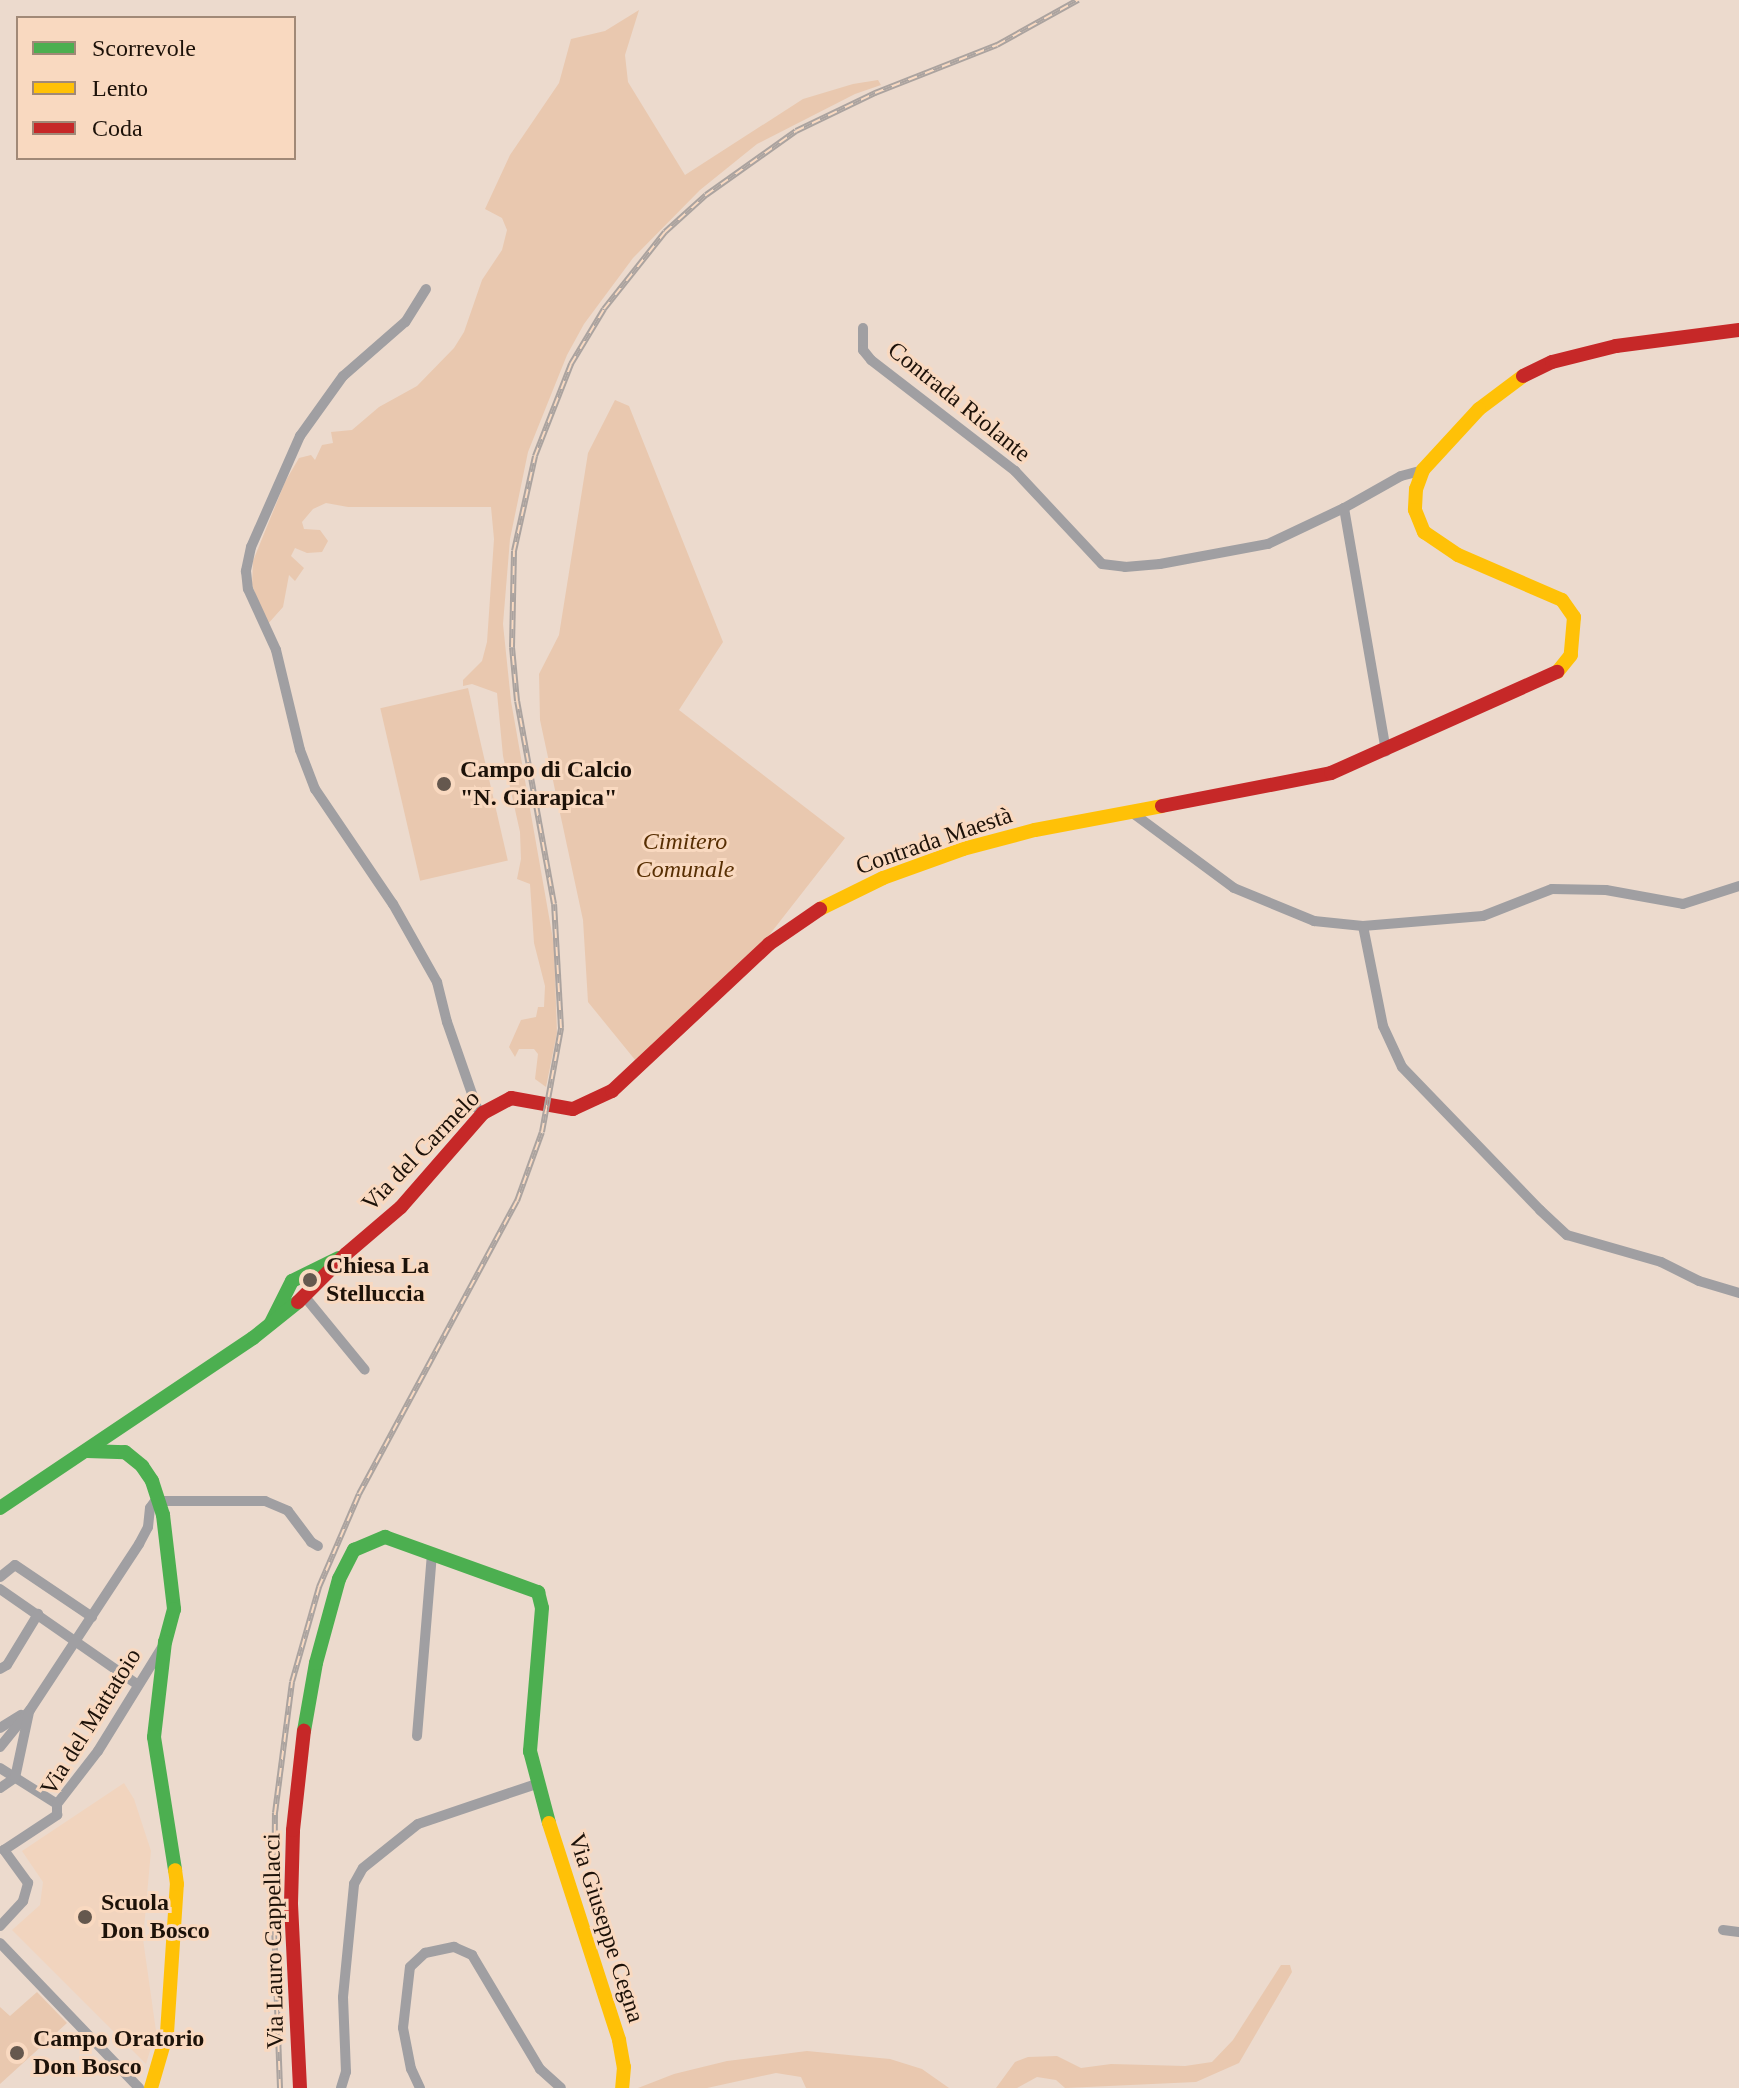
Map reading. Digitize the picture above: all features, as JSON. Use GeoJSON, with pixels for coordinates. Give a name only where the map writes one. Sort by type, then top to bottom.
{"type":"FeatureCollection","features":[{"type":"Feature","properties":{"kind":"street"},"geometry":{"type":"LineString","coordinates":[[426,289],[405,322],[343,376],[300,436],[251,547],[246,571],[248,589],[276,650],[300,750],[315,789],[393,904],[437,982],[447,1022],[477,1108],[483,1113]]}},
{"type":"Feature","properties":{"kind":"street","name":"Contrada Riolante"},"geometry":{"type":"LineString","coordinates":[[863,328],[863,350],[871,360],[1015,471],[1102,564],[1125,567],[1160,564],[1268,544],[1344,508],[1401,476],[1423,470],[1479,409],[1524,376],[1552,362],[1616,346],[1739,330]]}},
{"type":"Feature","properties":{"kind":"street"},"geometry":{"type":"LineString","coordinates":[[1344,508],[1386,751],[1556,673],[1571,655],[1576,632],[1574,617],[1562,600],[1458,555],[1424,532],[1415,510],[1416,489],[1423,470]]}},
{"type":"Feature","properties":{"kind":"street","name":"Contrada Maestà"},"geometry":{"type":"LineString","coordinates":[[560,1108],[585,1106],[612,1091],[790,926],[883,878],[963,849],[1129,809],[1300,781],[1331,773],[1386,751]]}},
{"type":"Feature","properties":{"kind":"street"},"geometry":{"type":"LineString","coordinates":[[1129,809],[1234,888],[1314,921],[1363,926],[1483,916],[1552,889],[1606,890],[1683,904],[1739,886]]}},
{"type":"Feature","properties":{"kind":"street"},"geometry":{"type":"LineString","coordinates":[[1363,926],[1383,1026],[1402,1067],[1540,1210],[1567,1235],[1588,1244],[1661,1262],[1699,1281],[1739,1293]]}},
{"type":"Feature","properties":{"kind":"street","name":"Via del Carmelo"},"geometry":{"type":"LineString","coordinates":[[0,1508],[270,1325],[305,1297],[346,1254],[401,1207],[483,1113],[511,1098],[560,1108]]}},
{"type":"Feature","properties":{"kind":"street","name":"Via del Carmelo"},"geometry":{"type":"LineString","coordinates":[[270,1325],[279,1301],[292,1281],[346,1254]]}},
{"type":"Feature","properties":{"kind":"street"},"geometry":{"type":"LineString","coordinates":[[305,1297],[365,1370]]}},
{"type":"Feature","properties":{"kind":"street"},"geometry":{"type":"LineString","coordinates":[[125,1452],[123,1435],[128,1421]]}},
{"type":"Feature","properties":{"kind":"street"},"geometry":{"type":"LineString","coordinates":[[82,1451],[125,1452],[142,1466],[159,1499],[174,1609],[171,1630],[165,1642],[154,1737],[177,1884],[167,2033],[151,2088]]}},
{"type":"Feature","properties":{"kind":"street"},"geometry":{"type":"LineString","coordinates":[[0,1747],[30,1710],[139,1544],[148,1527],[150,1508],[159,1499],[265,1501],[288,1511],[311,1542],[318,1546]]}},
{"type":"Feature","properties":{"kind":"street","name":"Via Lauro Cappellacci"},"geometry":{"type":"LineString","coordinates":[[300,2088],[291,1903],[293,1830],[316,1663],[339,1579],[354,1550],[369,1541],[385,1537],[538,1592],[542,1608],[530,1751],[536,1784]]}},
{"type":"Feature","properties":{"kind":"street"},"geometry":{"type":"LineString","coordinates":[[417,1736],[432,1553]]}},
{"type":"Feature","properties":{"kind":"street"},"geometry":{"type":"LineString","coordinates":[[0,1577],[15,1565],[92,1617]]}},
{"type":"Feature","properties":{"kind":"street"},"geometry":{"type":"LineString","coordinates":[[0,1589],[138,1685]]}},
{"type":"Feature","properties":{"kind":"street"},"geometry":{"type":"LineString","coordinates":[[0,1669],[7,1665],[38,1614]]}},
{"type":"Feature","properties":{"kind":"street","name":"Via del Mattatoio"},"geometry":{"type":"LineString","coordinates":[[0,1926],[23,1901],[28,1883],[4,1850],[57,1815],[57,1804],[98,1751],[165,1642]]}},
{"type":"Feature","properties":{"kind":"street"},"geometry":{"type":"LineString","coordinates":[[0,1728],[30,1710]]}},
{"type":"Feature","properties":{"kind":"street"},"geometry":{"type":"LineString","coordinates":[[0,1788],[15,1778],[30,1710]]}},
{"type":"Feature","properties":{"kind":"street"},"geometry":{"type":"LineString","coordinates":[[0,1768],[57,1804]]}},
{"type":"Feature","properties":{"kind":"street"},"geometry":{"type":"LineString","coordinates":[[341,2088],[346,2072],[343,1997],[354,1884],[363,1868],[418,1824],[536,1784]]}},
{"type":"Feature","properties":{"kind":"street","name":"Via Giuseppe Cegna"},"geometry":{"type":"LineString","coordinates":[[536,1784],[619,2040],[624,2067],[622,2088]]}},
{"type":"Feature","properties":{"kind":"street"},"geometry":{"type":"LineString","coordinates":[[1723,1930],[1739,1932]]}},
{"type":"Feature","properties":{"kind":"street"},"geometry":{"type":"LineString","coordinates":[[0,1943],[139,2088]]}},
{"type":"Feature","properties":{"kind":"street"},"geometry":{"type":"LineString","coordinates":[[420,2088],[411,2069],[403,2028],[410,1967],[425,1953],[454,1947],[472,1955],[540,2069],[561,2088]]}},
{"type":"Feature","properties":{"kind":"shaded area","name":"Scuola Don Bosco"},"geometry":{"type":"Polygon","coordinates":[[[124,1783],[134,1799],[151,1851],[143,1939],[156,2031],[146,2064],[12,1930],[40,1905],[43,1882],[22,1851],[124,1783]]]}},
{"type":"Feature","properties":{"kind":"green space"},"geometry":{"type":"Polygon","coordinates":[[[639,10],[625,55],[628,82],[685,175],[803,99],[853,84],[878,80],[881,85],[855,94],[757,144],[700,190],[633,258],[584,324],[567,355],[528,452],[510,539],[503,624],[511,701],[554,945],[557,1033],[546,1087],[535,1079],[538,1054],[534,1049],[519,1049],[515,1057],[509,1047],[521,1020],[536,1017],[538,1007],[544,1007],[545,986],[534,943],[530,884],[517,879],[521,859],[520,832],[503,756],[497,693],[472,684],[463,686],[463,680],[482,661],[487,642],[494,539],[491,507],[348,507],[326,503],[313,509],[302,522],[304,529],[320,530],[328,541],[322,552],[307,553],[295,548],[291,556],[304,568],[295,581],[289,575],[283,607],[267,625],[252,585],[253,561],[285,482],[299,458],[311,455],[315,460],[322,445],[333,443],[331,432],[352,430],[379,407],[417,386],[454,348],[464,332],[482,280],[502,250],[507,230],[502,218],[485,209],[510,155],[559,83],[571,39],[605,31],[639,10]]]}},
{"type":"Feature","properties":{"kind":"green space","name":"Cimitero Comunale"},"geometry":{"type":"Polygon","coordinates":[[[615,400],[629,406],[723,642],[679,710],[845,838],[763,943],[636,1061],[588,1002],[583,920],[540,720],[539,674],[559,635],[588,453],[615,400]]]}},
{"type":"Feature","properties":{"kind":"green space","name":"Campo di Calcio \"N. Ciarapica\""},"geometry":{"type":"Polygon","coordinates":[[[468,688],[508,860],[420,881],[380,708],[468,688]]]}},
{"type":"Feature","properties":{"kind":"green space"},"geometry":{"type":"Polygon","coordinates":[[[1281,1965],[1290,1965],[1292,1972],[1239,2063],[1196,2082],[1065,2088],[1056,2080],[1037,2077],[1017,2088],[996,2088],[1015,2062],[1028,2057],[1057,2056],[1081,2068],[1111,2064],[1185,2066],[1212,2062],[1233,2040],[1281,1965]]]}},
{"type":"Feature","properties":{"kind":"green space","name":"Campo Oratorio Don Bosco"},"geometry":{"type":"Polygon","coordinates":[[[37,1992],[67,2023],[0,2084],[0,2007],[10,2016],[37,1992]]]}},
{"type":"Feature","properties":{"kind":"green space"},"geometry":{"type":"Polygon","coordinates":[[[807,2051],[890,2059],[922,2069],[949,2088],[806,2088],[801,2077],[776,2073],[707,2088],[638,2088],[674,2074],[727,2061],[807,2051]]]}},
{"type":"Feature","properties":{"kind":"railway"},"geometry":{"type":"LineString","coordinates":[[280,2088],[274,1923],[275,1813],[292,1682],[319,1587],[359,1494],[517,1201],[542,1132],[561,1028],[554,904],[517,701],[512,647],[514,551],[535,456],[571,364],[604,309],[665,232],[706,195],[796,131],[875,93],[997,45],[1078,0]]}},
{"type":"Feature","properties":{"kind":"traffic: fast"},"geometry":{"type":"LineString","coordinates":[[271,1323],[292,1281],[339,1258]]}},
{"type":"Feature","properties":{"kind":"traffic: fast"},"geometry":{"type":"LineString","coordinates":[[0,1508],[253,1338],[298,1302]]}},
{"type":"Feature","properties":{"kind":"traffic: fast"},"geometry":{"type":"LineString","coordinates":[[87,1451],[125,1452],[142,1466],[152,1481],[163,1515],[174,1609],[165,1642],[154,1737],[175,1870]]}},
{"type":"Feature","properties":{"kind":"traffic: fast"},"geometry":{"type":"LineString","coordinates":[[304,1731],[316,1663],[339,1579],[354,1550],[385,1537],[538,1592],[542,1608],[530,1751],[549,1823]]}},
{"type":"Feature","properties":{"kind":"traffic: slow"},"geometry":{"type":"LineString","coordinates":[[1523,376],[1479,409],[1423,470],[1416,489],[1415,510],[1424,532],[1458,555],[1562,600],[1574,617],[1571,655],[1557,672]]}},
{"type":"Feature","properties":{"kind":"traffic: slow"},"geometry":{"type":"LineString","coordinates":[[820,909],[883,878],[963,849],[1035,830],[1162,806]]}},
{"type":"Feature","properties":{"kind":"traffic: slow"},"geometry":{"type":"LineString","coordinates":[[549,1823],[619,2040],[624,2067],[622,2088]]}},
{"type":"Feature","properties":{"kind":"traffic: slow"},"geometry":{"type":"LineString","coordinates":[[151,2088],[167,2033],[177,1884],[175,1870]]}},
{"type":"Feature","properties":{"kind":"traffic: jam"},"geometry":{"type":"LineString","coordinates":[[1523,376],[1552,362],[1616,346],[1739,330]]}},
{"type":"Feature","properties":{"kind":"traffic: jam"},"geometry":{"type":"LineString","coordinates":[[1162,806],[1331,773],[1557,672]]}},
{"type":"Feature","properties":{"kind":"traffic: jam"},"geometry":{"type":"LineString","coordinates":[[298,1302],[346,1254],[401,1207],[483,1113],[511,1098],[573,1109],[612,1091],[769,944],[820,909]]}},
{"type":"Feature","properties":{"kind":"traffic: jam"},"geometry":{"type":"LineString","coordinates":[[300,2088],[291,1903],[293,1830],[304,1731]]}},
{"type":"Feature","properties":{"kind":"place","name":"Campo di Calcio \"N. Ciarapica\""},"geometry":{"type":"Point","coordinates":[444,784]}},
{"type":"Feature","properties":{"kind":"place","name":"Chiesa La Stelluccia"},"geometry":{"type":"Point","coordinates":[310,1280]}},
{"type":"Feature","properties":{"kind":"place","name":"Scuola Don Bosco"},"geometry":{"type":"Point","coordinates":[85,1917]}},
{"type":"Feature","properties":{"kind":"place","name":"Campo Oratorio Don Bosco"},"geometry":{"type":"Point","coordinates":[17,2053]}}]}
